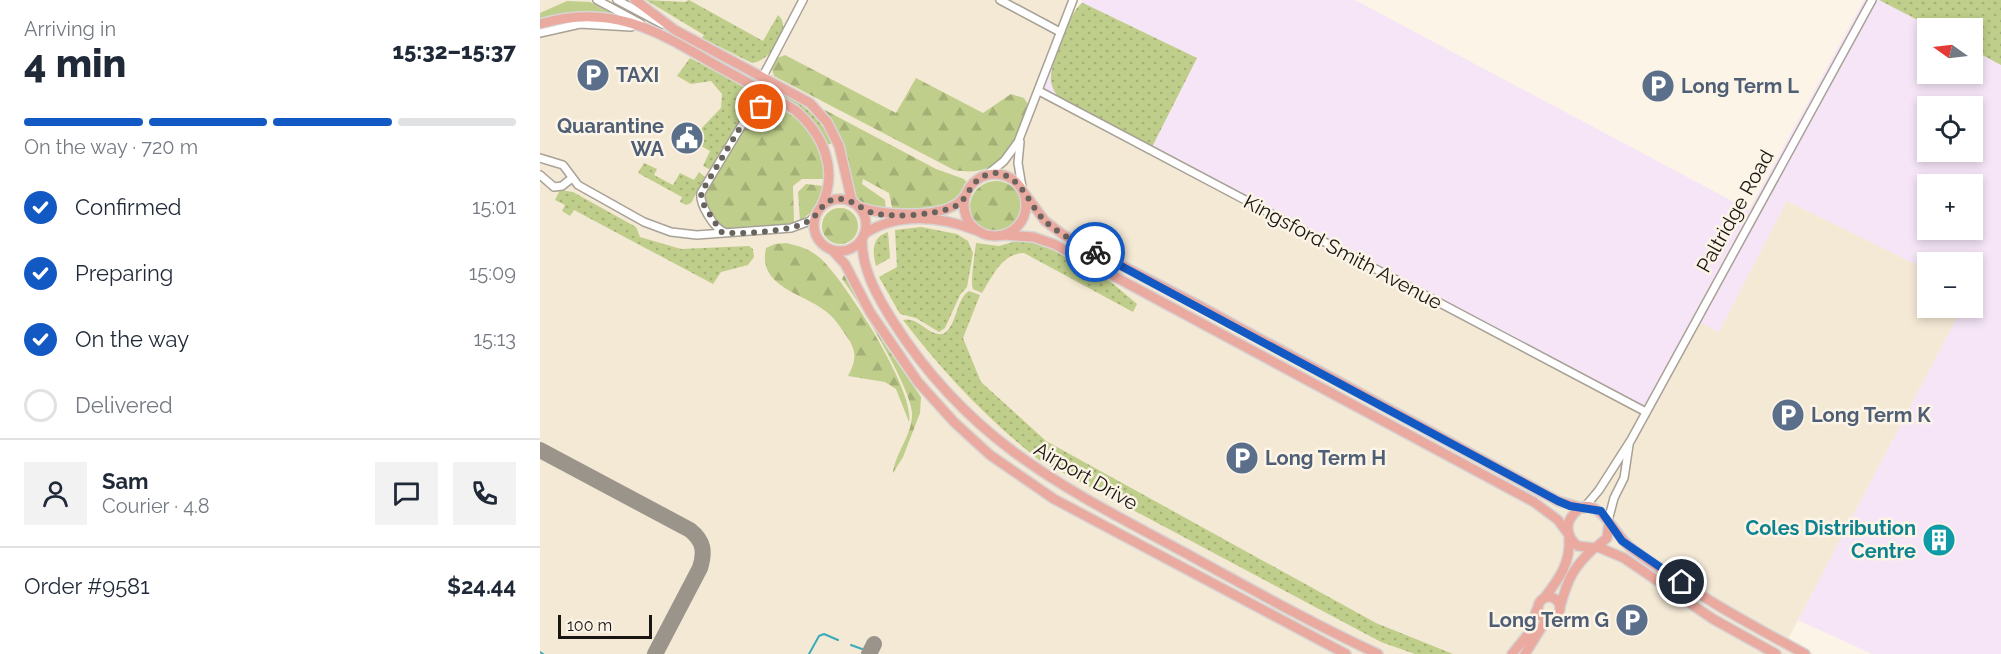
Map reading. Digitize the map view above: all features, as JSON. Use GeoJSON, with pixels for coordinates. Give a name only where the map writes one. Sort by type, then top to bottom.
{"type":"FeatureCollection","features":[{"type":"Feature","properties":{"kind":"main road"},"geometry":{"type":"LineString","coordinates":[[635,0],[675,30],[764,76],[810,103],[826,122],[839,146],[855,204],[866,221],[863,237]]}},
{"type":"Feature","properties":{"kind":"main road"},"geometry":{"type":"LineString","coordinates":[[540,24],[565,17],[589,16],[648,27],[795,110],[817,135],[827,158],[829,182],[814,223],[818,239],[832,250],[849,250],[863,237],[888,223],[921,219],[946,220],[991,236],[1040,239],[1114,276],[1534,502],[1558,520],[1578,546],[1595,548],[1624,558],[1713,619],[1776,654]]}},
{"type":"Feature","properties":{"kind":"main road"},"geometry":{"type":"LineString","coordinates":[[818,211],[836,199],[880,214],[904,214],[952,208],[966,195],[976,180],[988,174],[1003,174],[1023,190],[1045,221],[1065,236],[1198,304],[1558,501],[1601,511],[1622,541],[1656,565],[1730,612],[1805,654]]}},
{"type":"Feature","properties":{"kind":"main road"},"geometry":{"type":"LineString","coordinates":[[1003,235],[1014,230],[1022,221],[1027,204],[1023,190]]}},
{"type":"Feature","properties":{"kind":"main road"},"geometry":{"type":"LineString","coordinates":[[966,195],[966,216],[980,232]]}},
{"type":"Feature","properties":{"kind":"main road","name":"Airport Drive"},"geometry":{"type":"LineString","coordinates":[[863,237],[865,265],[871,281],[909,346],[960,407],[1017,457],[1087,500],[1378,654]]}},
{"type":"Feature","properties":{"kind":"main road","name":"Airport Drive"},"geometry":{"type":"LineString","coordinates":[[832,250],[845,264],[874,319],[912,375],[954,422],[990,455],[1054,500],[1346,654]]}},
{"type":"Feature","properties":{"kind":"main road"},"geometry":{"type":"LineString","coordinates":[[1512,654],[1533,625],[1539,602],[1545,597],[1566,566],[1570,554],[1570,518],[1583,508]]}},
{"type":"Feature","properties":{"kind":"main road"},"geometry":{"type":"LineString","coordinates":[[1525,654],[1537,632],[1559,613],[1563,590],[1573,570],[1607,538],[1609,522]]}},
{"type":"Feature","properties":{"kind":"main road"},"geometry":{"type":"LineString","coordinates":[[1545,597],[1554,598],[1560,607]]}},
{"type":"Feature","properties":{"kind":"main road"},"geometry":{"type":"LineString","coordinates":[[1537,609],[1542,618],[1552,619]]}},
{"type":"Feature","properties":{"kind":"street"},"geometry":{"type":"LineString","coordinates":[[597,0],[648,27]]}},
{"type":"Feature","properties":{"kind":"street"},"geometry":{"type":"LineString","coordinates":[[617,0],[675,30]]}},
{"type":"Feature","properties":{"kind":"street"},"geometry":{"type":"LineString","coordinates":[[764,76],[803,0]]}},
{"type":"Feature","properties":{"kind":"street"},"geometry":{"type":"LineString","coordinates":[[1000,0],[1060,32]]}},
{"type":"Feature","properties":{"kind":"street"},"geometry":{"type":"LineString","coordinates":[[988,174],[1007,158],[1023,131],[1073,0]]}},
{"type":"Feature","properties":{"kind":"street","name":"Paltridge Road"},"geometry":{"type":"LineString","coordinates":[[1583,508],[1599,490],[1631,440],[1872,0]]}},
{"type":"Feature","properties":{"kind":"street"},"geometry":{"type":"LineString","coordinates":[[540,33],[580,24],[613,25],[668,38]]}},
{"type":"Feature","properties":{"kind":"street","name":"Kingsford Smith Avenue"},"geometry":{"type":"LineString","coordinates":[[1040,91],[1646,412]]}},
{"type":"Feature","properties":{"kind":"street"},"geometry":{"type":"LineString","coordinates":[[724,232],[718,229],[700,199],[711,175],[752,112],[772,104],[795,110]]}},
{"type":"Feature","properties":{"kind":"street"},"geometry":{"type":"LineString","coordinates":[[1023,131],[1018,157],[1023,190]]}},
{"type":"Feature","properties":{"kind":"street"},"geometry":{"type":"LineString","coordinates":[[540,158],[563,165],[578,185],[662,230],[688,234],[791,228],[810,221],[818,211]]}},
{"type":"Feature","properties":{"kind":"street"},"geometry":{"type":"LineString","coordinates":[[540,175],[547,182],[558,187],[570,175]]}},
{"type":"Feature","properties":{"kind":"street","name":"Paltridge Road"},"geometry":{"type":"LineString","coordinates":[[1609,522],[1614,498],[1624,478],[1631,440]]}},
{"type":"Feature","properties":{"kind":"shaded area"},"geometry":{"type":"Polygon","coordinates":[[[540,0],[1073,0],[1040,90],[1645,412],[1696,320],[1719,332],[1787,201],[1917,265],[1917,318],[1957,318],[1788,639],[1814,654],[540,654],[540,0]]]}},
{"type":"Feature","properties":{"kind":"shaded area"},"geometry":{"type":"Polygon","coordinates":[[[1082,0],[1355,0],[1749,210],[1864,0],[1879,0],[1917,20],[1917,84],[1983,84],[1983,55],[2001,65],[2001,654],[1872,654],[1798,620],[1957,318],[1983,318],[1983,252],[1917,252],[1917,265],[1787,201],[1719,332],[1697,321],[1646,412],[1039,91],[1082,0]]]}},
{"type":"Feature","properties":{"kind":"green space"},"geometry":{"type":"Polygon","coordinates":[[[646,0],[685,2],[689,0],[763,41],[778,15],[783,28],[772,51],[759,61],[752,63],[702,38],[704,35],[646,0]]]}},
{"type":"Feature","properties":{"kind":"green space"},"geometry":{"type":"Polygon","coordinates":[[[1879,0],[2001,0],[2001,65],[1983,55],[1983,18],[1917,20],[1879,0]]]}},
{"type":"Feature","properties":{"kind":"green space"},"geometry":{"type":"Polygon","coordinates":[[[567,1],[590,2],[612,14],[576,12],[540,21],[540,13],[567,1]]]}},
{"type":"Feature","properties":{"kind":"green space"},"geometry":{"type":"Polygon","coordinates":[[[1083,3],[1197,58],[1152,147],[1059,98],[1053,88],[1051,76],[1058,48],[1073,14],[1083,3]]]}},
{"type":"Feature","properties":{"kind":"green space"},"geometry":{"type":"Polygon","coordinates":[[[785,55],[896,113],[916,78],[983,113],[1011,94],[1024,98],[1029,106],[1012,145],[995,164],[971,171],[954,170],[774,76],[772,69],[775,59],[785,55]]]}},
{"type":"Feature","properties":{"kind":"green space"},"geometry":{"type":"Polygon","coordinates":[[[690,58],[769,100],[746,113],[711,170],[703,166],[710,151],[701,146],[704,142],[696,134],[721,108],[722,94],[711,81],[691,84],[677,76],[690,58]]]}},
{"type":"Feature","properties":{"kind":"green space"},"geometry":{"type":"Polygon","coordinates":[[[750,74],[798,102],[817,119],[833,143],[827,145],[821,133],[804,113],[783,98],[748,79],[750,74]]]}},
{"type":"Feature","properties":{"kind":"green space"},"geometry":{"type":"Polygon","coordinates":[[[767,108],[780,110],[802,122],[816,142],[825,179],[802,179],[793,186],[794,223],[731,230],[723,228],[705,202],[706,190],[749,119],[767,108]]]}},
{"type":"Feature","properties":{"kind":"green space"},"geometry":{"type":"Polygon","coordinates":[[[823,109],[936,169],[964,179],[967,183],[955,199],[936,208],[893,212],[889,193],[863,179],[862,184],[885,200],[886,211],[861,203],[855,196],[844,147],[823,109]]]}},
{"type":"Feature","properties":{"kind":"green space"},"geometry":{"type":"Polygon","coordinates":[[[644,163],[657,169],[654,175],[673,185],[680,173],[694,180],[699,172],[705,177],[691,203],[686,205],[680,202],[682,197],[638,173],[644,163]]]}},
{"type":"Feature","properties":{"kind":"green space"},"geometry":{"type":"Polygon","coordinates":[[[991,181],[1001,181],[1011,185],[1018,192],[1022,207],[1018,222],[1011,229],[1001,233],[991,233],[981,229],[974,222],[970,212],[970,202],[974,192],[981,185],[991,181]]]}},
{"type":"Feature","properties":{"kind":"green space"},"geometry":{"type":"Polygon","coordinates":[[[806,184],[824,186],[818,207],[800,221],[798,192],[806,184]]]}},
{"type":"Feature","properties":{"kind":"green space"},"geometry":{"type":"Polygon","coordinates":[[[560,190],[573,192],[636,227],[640,237],[681,249],[749,246],[753,249],[754,257],[748,265],[721,272],[713,284],[574,210],[570,216],[562,211],[565,205],[555,200],[560,190]]]}},
{"type":"Feature","properties":{"kind":"green space"},"geometry":{"type":"Polygon","coordinates":[[[840,208],[853,213],[858,226],[853,239],[840,244],[827,239],[822,226],[827,213],[840,208]]]}},
{"type":"Feature","properties":{"kind":"green space"},"geometry":{"type":"Polygon","coordinates":[[[921,227],[957,234],[968,241],[973,253],[967,287],[960,295],[945,328],[939,332],[916,318],[900,314],[879,277],[897,267],[895,230],[921,227]]]}},
{"type":"Feature","properties":{"kind":"green space"},"geometry":{"type":"Polygon","coordinates":[[[888,232],[890,258],[876,266],[874,245],[879,237],[888,232]]]}},
{"type":"Feature","properties":{"kind":"green space"},"geometry":{"type":"Polygon","coordinates":[[[1017,241],[1036,243],[1057,252],[1111,282],[1137,304],[1133,312],[1024,253],[1016,254],[1004,261],[982,293],[973,289],[972,275],[976,243],[999,246],[1017,241]]]}},
{"type":"Feature","properties":{"kind":"green space"},"geometry":{"type":"Polygon","coordinates":[[[786,243],[804,248],[820,258],[861,311],[890,362],[901,387],[908,407],[909,422],[896,389],[885,382],[848,376],[853,365],[854,350],[833,318],[815,304],[783,287],[768,271],[765,261],[766,248],[786,243]]]}},
{"type":"Feature","properties":{"kind":"green space"},"geometry":{"type":"Polygon","coordinates":[[[845,273],[881,339],[921,397],[920,413],[903,457],[893,473],[912,421],[910,401],[883,345],[842,279],[845,273]]]}},
{"type":"Feature","properties":{"kind":"green space"},"geometry":{"type":"Polygon","coordinates":[[[969,291],[980,295],[963,338],[981,382],[1046,441],[1376,623],[1453,654],[1415,654],[1381,642],[1039,460],[1001,428],[967,394],[903,320],[914,321],[932,332],[943,334],[951,325],[964,295],[969,291]]]}},
{"type":"Feature","properties":{"kind":"waterway"},"geometry":{"type":"LineString","coordinates":[[809,654],[819,636],[824,634],[838,640]]}},
{"type":"Feature","properties":{"kind":"waterway"},"geometry":{"type":"LineString","coordinates":[[851,645],[862,649]]}},
{"type":"Feature","properties":{"kind":"taxiway"},"geometry":{"type":"LineString","coordinates":[[540,450],[690,530],[701,543],[703,557],[700,568],[655,654]]}},
{"type":"Feature","properties":{"kind":"taxiway"},"geometry":{"type":"LineString","coordinates":[[869,654],[874,644]]}},
{"type":"Feature","properties":{"kind":"way so far"},"geometry":{"type":"LineString","coordinates":[[761,107],[748,115],[701,193],[700,199],[721,232],[791,228],[810,221],[821,207],[836,199],[844,199],[859,207],[886,215],[952,208],[962,200],[976,180],[996,173],[1017,181],[1039,214],[1052,227],[1095,252]]}},
{"type":"Feature","properties":{"kind":"place","name":"TAXI"},"geometry":{"type":"Point","coordinates":[593,75]}},
{"type":"Feature","properties":{"kind":"place","name":"Long Term L"},"geometry":{"type":"Point","coordinates":[1658,86]}},
{"type":"Feature","properties":{"kind":"place","name":"Quarantine WA"},"geometry":{"type":"Point","coordinates":[687,138]}},
{"type":"Feature","properties":{"kind":"place","name":"Long Term K"},"geometry":{"type":"Point","coordinates":[1788,415]}},
{"type":"Feature","properties":{"kind":"place","name":"Long Term H"},"geometry":{"type":"Point","coordinates":[1242,458]}},
{"type":"Feature","properties":{"kind":"place","name":"Coles Distribution Centre"},"geometry":{"type":"Point","coordinates":[1939,540]}},
{"type":"Feature","properties":{"kind":"place","name":"Long Term G"},"geometry":{"type":"Point","coordinates":[1632,620]}},
{"type":"Feature","properties":{"kind":"route"},"geometry":{"type":"LineString","coordinates":[[1095,252],[1198,304],[1558,501],[1570,506],[1588,507],[1601,511],[1622,541],[1682,582]]}}]}
